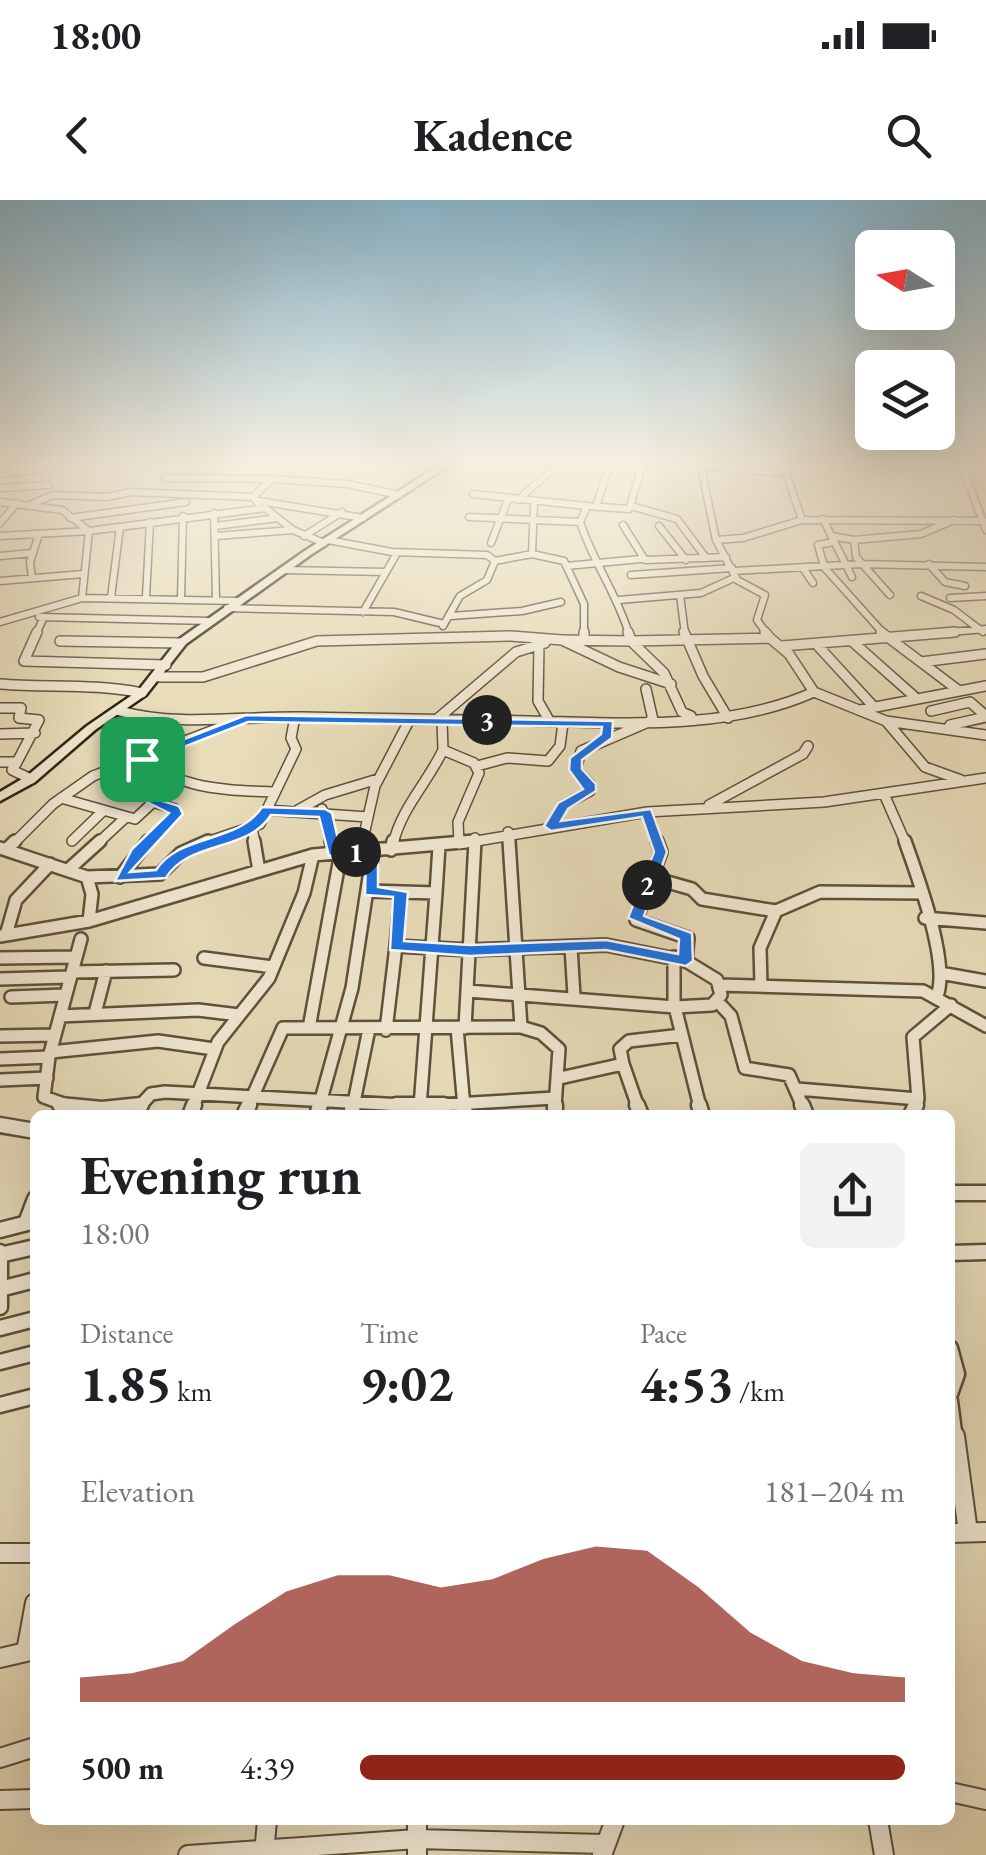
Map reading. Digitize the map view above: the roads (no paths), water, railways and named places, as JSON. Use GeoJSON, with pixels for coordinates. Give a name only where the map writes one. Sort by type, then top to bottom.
{"type":"FeatureCollection","features":[{"type":"Feature","properties":{"kind":"street"},"geometry":{"type":"LineString","coordinates":[[32,578],[35,543]]}},
{"type":"Feature","properties":{"kind":"street"},"geometry":{"type":"LineString","coordinates":[[68,619],[80,599],[87,543]]}},
{"type":"Feature","properties":{"kind":"street"},"geometry":{"type":"LineString","coordinates":[[111,597],[118,543]]}},
{"type":"Feature","properties":{"kind":"street"},"geometry":{"type":"LineString","coordinates":[[146,598],[149,543]]}},
{"type":"Feature","properties":{"kind":"street"},"geometry":{"type":"LineString","coordinates":[[182,598],[183,543]]}},
{"type":"Feature","properties":{"kind":"street"},"geometry":{"type":"LineString","coordinates":[[216,543],[216,598]]}},
{"type":"Feature","properties":{"kind":"street"},"geometry":{"type":"LineString","coordinates":[[0,797],[31,779],[91,728],[142,693],[180,643],[324,543]]}},
{"type":"Feature","properties":{"kind":"street"},"geometry":{"type":"LineString","coordinates":[[335,543],[397,552],[487,554],[494,561]]}},
{"type":"Feature","properties":{"kind":"street"},"geometry":{"type":"LineString","coordinates":[[532,543],[532,554]]}},
{"type":"Feature","properties":{"kind":"street"},"geometry":{"type":"LineString","coordinates":[[587,543],[594,564],[619,600],[631,640],[671,684],[680,715]]}},
{"type":"Feature","properties":{"kind":"street"},"geometry":{"type":"LineString","coordinates":[[633,543],[641,558]]}},
{"type":"Feature","properties":{"kind":"street"},"geometry":{"type":"LineString","coordinates":[[673,543],[686,560]]}},
{"type":"Feature","properties":{"kind":"street"},"geometry":{"type":"LineString","coordinates":[[695,543],[706,558]]}},
{"type":"Feature","properties":{"kind":"street"},"geometry":{"type":"LineString","coordinates":[[718,543],[734,572],[765,595],[757,620],[770,638],[782,646],[814,692],[886,721],[986,735]]}},
{"type":"Feature","properties":{"kind":"street"},"geometry":{"type":"LineString","coordinates":[[822,543],[818,545],[823,566],[865,618],[958,690]]}},
{"type":"Feature","properties":{"kind":"street"},"geometry":{"type":"LineString","coordinates":[[834,543],[852,577]]}},
{"type":"Feature","properties":{"kind":"street"},"geometry":{"type":"LineString","coordinates":[[854,543],[853,552],[890,595]]}},
{"type":"Feature","properties":{"kind":"street"},"geometry":{"type":"LineString","coordinates":[[363,612],[397,552]]}},
{"type":"Feature","properties":{"kind":"street"},"geometry":{"type":"LineString","coordinates":[[0,556],[32,553]]}},
{"type":"Feature","properties":{"kind":"street"},"geometry":{"type":"LineString","coordinates":[[494,561],[532,554],[560,558],[584,604],[584,640]]}},
{"type":"Feature","properties":{"kind":"street"},"geometry":{"type":"LineString","coordinates":[[566,566],[641,558],[686,560],[726,556]]}},
{"type":"Feature","properties":{"kind":"street"},"geometry":{"type":"LineString","coordinates":[[440,635],[457,600],[487,580],[494,561]]}},
{"type":"Feature","properties":{"kind":"street"},"geometry":{"type":"LineString","coordinates":[[631,575],[862,564],[984,569]]}},
{"type":"Feature","properties":{"kind":"street"},"geometry":{"type":"LineString","coordinates":[[929,564],[945,582],[965,586]]}},
{"type":"Feature","properties":{"kind":"street"},"geometry":{"type":"LineString","coordinates":[[804,568],[813,584]]}},
{"type":"Feature","properties":{"kind":"street"},"geometry":{"type":"LineString","coordinates":[[283,570],[386,572]]}},
{"type":"Feature","properties":{"kind":"street"},"geometry":{"type":"LineString","coordinates":[[619,600],[701,593],[734,572]]}},
{"type":"Feature","properties":{"kind":"street"},"geometry":{"type":"LineString","coordinates":[[0,581],[83,574]]}},
{"type":"Feature","properties":{"kind":"street"},"geometry":{"type":"LineString","coordinates":[[833,579],[871,575]]}},
{"type":"Feature","properties":{"kind":"street"},"geometry":{"type":"LineString","coordinates":[[680,595],[678,606],[688,639],[728,718]]}},
{"type":"Feature","properties":{"kind":"street"},"geometry":{"type":"LineString","coordinates":[[921,596],[954,610],[984,631]]}},
{"type":"Feature","properties":{"kind":"street"},"geometry":{"type":"LineString","coordinates":[[950,598],[986,596]]}},
{"type":"Feature","properties":{"kind":"street"},"geometry":{"type":"LineString","coordinates":[[0,622],[80,599],[111,597],[216,598],[283,614],[363,612],[444,624]]}},
{"type":"Feature","properties":{"kind":"street"},"geometry":{"type":"LineString","coordinates":[[451,616],[562,602]]}},
{"type":"Feature","properties":{"kind":"street"},"geometry":{"type":"LineString","coordinates":[[511,636],[513,611]]}},
{"type":"Feature","properties":{"kind":"street"},"geometry":{"type":"LineString","coordinates":[[27,617],[210,621]]}},
{"type":"Feature","properties":{"kind":"street"},"geometry":{"type":"LineString","coordinates":[[44,617],[24,662],[166,665]]}},
{"type":"Feature","properties":{"kind":"street"},"geometry":{"type":"LineString","coordinates":[[119,642],[130,620]]}},
{"type":"Feature","properties":{"kind":"street"},"geometry":{"type":"LineString","coordinates":[[782,646],[984,631]]}},
{"type":"Feature","properties":{"kind":"street"},"geometry":{"type":"LineString","coordinates":[[158,676],[204,677],[317,640],[440,635],[562,640],[770,638]]}},
{"type":"Feature","properties":{"kind":"street"},"geometry":{"type":"LineString","coordinates":[[60,640],[180,643]]}},
{"type":"Feature","properties":{"kind":"street"},"geometry":{"type":"LineString","coordinates":[[439,720],[516,652],[562,640],[601,660],[671,684]]}},
{"type":"Feature","properties":{"kind":"street"},"geometry":{"type":"LineString","coordinates":[[854,643],[916,698]]}},
{"type":"Feature","properties":{"kind":"street"},"geometry":{"type":"LineString","coordinates":[[540,644],[538,701],[550,722]]}},
{"type":"Feature","properties":{"kind":"street"},"geometry":{"type":"LineString","coordinates":[[818,646],[874,707]]}},
{"type":"Feature","properties":{"kind":"street"},"geometry":{"type":"LineString","coordinates":[[922,662],[986,654]]}},
{"type":"Feature","properties":{"kind":"street"},"geometry":{"type":"LineString","coordinates":[[0,684],[47,688],[97,684],[142,693]]}},
{"type":"Feature","properties":{"kind":"street"},"geometry":{"type":"LineString","coordinates":[[860,710],[981,687],[986,695]]}},
{"type":"Feature","properties":{"kind":"street"},"geometry":{"type":"LineString","coordinates":[[646,689],[653,720]]}},
{"type":"Feature","properties":{"kind":"street"},"geometry":{"type":"LineString","coordinates":[[120,710],[152,720],[295,717],[608,724],[680,715],[728,718],[774,710],[814,692]]}},
{"type":"Feature","properties":{"kind":"street"},"geometry":{"type":"LineString","coordinates":[[931,710],[970,702],[986,716]]}},
{"type":"Feature","properties":{"kind":"street"},"geometry":{"type":"LineString","coordinates":[[0,708],[21,708],[19,718],[39,720],[12,770],[31,779]]}},
{"type":"Feature","properties":{"kind":"street"},"geometry":{"type":"LineString","coordinates":[[941,727],[986,716]]}},
{"type":"Feature","properties":{"kind":"street"},"geometry":{"type":"LineString","coordinates":[[4,849],[87,877],[160,874],[172,857],[184,850],[252,827],[266,810],[296,749],[290,734],[295,717]]}},
{"type":"Feature","properties":{"kind":"street"},"geometry":{"type":"LineString","coordinates":[[4,849],[61,798],[93,776],[246,718]]}},
{"type":"Feature","properties":{"kind":"street"},"geometry":{"type":"LineString","coordinates":[[360,852],[378,779],[410,719]]}},
{"type":"Feature","properties":{"kind":"street"},"geometry":{"type":"LineString","coordinates":[[152,720],[132,742],[153,772],[272,792]]}},
{"type":"Feature","properties":{"kind":"street"},"geometry":{"type":"LineString","coordinates":[[391,850],[400,812],[425,786],[444,750],[439,720]]}},
{"type":"Feature","properties":{"kind":"street"},"geometry":{"type":"LineString","coordinates":[[551,826],[562,806],[590,791],[590,784],[576,770],[576,758],[608,736],[653,720]]}},
{"type":"Feature","properties":{"kind":"street"},"geometry":{"type":"LineString","coordinates":[[886,721],[925,767],[967,781]]}},
{"type":"Feature","properties":{"kind":"street"},"geometry":{"type":"LineString","coordinates":[[444,750],[477,766],[507,758],[548,762],[560,746],[563,723]]}},
{"type":"Feature","properties":{"kind":"street"},"geometry":{"type":"LineString","coordinates":[[608,724],[608,736]]}},
{"type":"Feature","properties":{"kind":"street"},"geometry":{"type":"LineString","coordinates":[[0,734],[35,733]]}},
{"type":"Feature","properties":{"kind":"street"},"geometry":{"type":"LineString","coordinates":[[705,808],[802,754],[808,746]]}},
{"type":"Feature","properties":{"kind":"street"},"geometry":{"type":"LineString","coordinates":[[0,762],[17,762]]}},
{"type":"Feature","properties":{"kind":"street"},"geometry":{"type":"LineString","coordinates":[[459,842],[458,822],[478,778],[477,766]]}},
{"type":"Feature","properties":{"kind":"street"},"geometry":{"type":"LineString","coordinates":[[50,864],[16,900],[3,936],[90,921],[313,855],[439,846],[647,812],[884,794],[986,778]]}},
{"type":"Feature","properties":{"kind":"street"},"geometry":{"type":"LineString","coordinates":[[61,798],[136,819],[178,779]]}},
{"type":"Feature","properties":{"kind":"street"},"geometry":{"type":"LineString","coordinates":[[294,812],[315,800],[378,779]]}},
{"type":"Feature","properties":{"kind":"street"},"geometry":{"type":"LineString","coordinates":[[884,794],[914,856],[940,973],[937,996]]}},
{"type":"Feature","properties":{"kind":"street"},"geometry":{"type":"LineString","coordinates":[[308,1028],[338,852],[325,813],[315,800]]}},
{"type":"Feature","properties":{"kind":"street"},"geometry":{"type":"LineString","coordinates":[[120,877],[136,852],[175,816],[175,809],[154,802]]}},
{"type":"Feature","properties":{"kind":"street"},"geometry":{"type":"LineString","coordinates":[[266,810],[368,816]]}},
{"type":"Feature","properties":{"kind":"street"},"geometry":{"type":"LineString","coordinates":[[72,841],[103,811]]}},
{"type":"Feature","properties":{"kind":"street"},"geometry":{"type":"LineString","coordinates":[[647,812],[660,852],[635,918],[686,936],[679,959],[674,1007],[701,1110]]}},
{"type":"Feature","properties":{"kind":"street"},"geometry":{"type":"LineString","coordinates":[[68,870],[125,818]]}},
{"type":"Feature","properties":{"kind":"street"},"geometry":{"type":"LineString","coordinates":[[252,827],[258,871]]}},
{"type":"Feature","properties":{"kind":"street"},"geometry":{"type":"LineString","coordinates":[[508,832],[519,949],[521,1027]]}},
{"type":"Feature","properties":{"kind":"street"},"geometry":{"type":"LineString","coordinates":[[464,1110],[461,1028],[468,991],[474,838]]}},
{"type":"Feature","properties":{"kind":"street"},"geometry":{"type":"LineString","coordinates":[[420,1110],[439,846]]}},
{"type":"Feature","properties":{"kind":"street"},"geometry":{"type":"LineString","coordinates":[[318,1110],[342,1028],[370,892],[373,851]]}},
{"type":"Feature","properties":{"kind":"street"},"geometry":{"type":"LineString","coordinates":[[192,1110],[214,1049],[263,989],[304,892],[313,855]]}},
{"type":"Feature","properties":{"kind":"street"},"geometry":{"type":"LineString","coordinates":[[87,877],[92,894],[90,921]]}},
{"type":"Feature","properties":{"kind":"street"},"geometry":{"type":"LineString","coordinates":[[650,877],[692,890],[702,899],[776,911],[820,892],[922,893]]}},
{"type":"Feature","properties":{"kind":"street"},"geometry":{"type":"LineString","coordinates":[[370,892],[436,893]]}},
{"type":"Feature","properties":{"kind":"street"},"geometry":{"type":"LineString","coordinates":[[386,1030],[400,892]]}},
{"type":"Feature","properties":{"kind":"street"},"geometry":{"type":"LineString","coordinates":[[761,986],[760,948],[776,911]]}},
{"type":"Feature","properties":{"kind":"street"},"geometry":{"type":"LineString","coordinates":[[925,918],[986,923]]}},
{"type":"Feature","properties":{"kind":"street"},"geometry":{"type":"LineString","coordinates":[[82,939],[50,1055],[47,1100],[74,1106],[138,1108],[158,1092],[250,1093],[321,1100],[352,1110],[464,1110],[554,1098]]}},
{"type":"Feature","properties":{"kind":"street"},"geometry":{"type":"LineString","coordinates":[[396,946],[470,950],[630,947],[679,959],[720,985],[915,990],[937,996],[986,1026]]}},
{"type":"Feature","properties":{"kind":"street"},"geometry":{"type":"LineString","coordinates":[[571,946],[574,996]]}},
{"type":"Feature","properties":{"kind":"street"},"geometry":{"type":"LineString","coordinates":[[0,958],[76,957]]}},
{"type":"Feature","properties":{"kind":"street"},"geometry":{"type":"LineString","coordinates":[[204,958],[273,968]]}},
{"type":"Feature","properties":{"kind":"street"},"geometry":{"type":"LineString","coordinates":[[0,978],[174,970]]}},
{"type":"Feature","properties":{"kind":"street"},"geometry":{"type":"LineString","coordinates":[[95,1013],[106,971]]}},
{"type":"Feature","properties":{"kind":"street"},"geometry":{"type":"LineString","coordinates":[[940,973],[986,981]]}},
{"type":"Feature","properties":{"kind":"street"},"geometry":{"type":"LineString","coordinates":[[720,985],[718,1002],[730,1016],[745,1068],[789,1076],[804,1110]]}},
{"type":"Feature","properties":{"kind":"street"},"geometry":{"type":"LineString","coordinates":[[468,991],[574,996],[674,1007],[718,1002]]}},
{"type":"Feature","properties":{"kind":"street"},"geometry":{"type":"LineString","coordinates":[[12,997],[65,994]]}},
{"type":"Feature","properties":{"kind":"street"},"geometry":{"type":"LineString","coordinates":[[912,1110],[918,1098],[912,1037],[952,1006]]}},
{"type":"Feature","properties":{"kind":"street"},"geometry":{"type":"LineString","coordinates":[[60,1016],[198,1010],[239,1014]]}},
{"type":"Feature","properties":{"kind":"street"},"geometry":{"type":"LineString","coordinates":[[245,1110],[280,1030],[521,1027],[552,1036],[561,1054],[555,1110]]}},
{"type":"Feature","properties":{"kind":"street"},"geometry":{"type":"LineString","coordinates":[[352,1110],[369,1029]]}},
{"type":"Feature","properties":{"kind":"street"},"geometry":{"type":"LineString","coordinates":[[0,1036],[56,1035]]}},
{"type":"Feature","properties":{"kind":"street"},"geometry":{"type":"LineString","coordinates":[[639,1110],[620,1049],[628,1042],[682,1035]]}},
{"type":"Feature","properties":{"kind":"street"},"geometry":{"type":"LineString","coordinates":[[0,1059],[158,1041],[214,1049]]}},
{"type":"Feature","properties":{"kind":"street"},"geometry":{"type":"LineString","coordinates":[[560,1078],[622,1064]]}},
{"type":"Feature","properties":{"kind":"street"},"geometry":{"type":"LineString","coordinates":[[0,1080],[48,1078]]}},
{"type":"Feature","properties":{"kind":"street"},"geometry":{"type":"LineString","coordinates":[[797,1090],[918,1098]]}},
{"type":"Feature","properties":{"kind":"street"},"geometry":{"type":"LineString","coordinates":[[0,1125],[30,1131]]}},
{"type":"Feature","properties":{"kind":"street"},"geometry":{"type":"LineString","coordinates":[[955,1193],[986,1194]]}},
{"type":"Feature","properties":{"kind":"street"},"geometry":{"type":"LineString","coordinates":[[0,1230],[30,1222]]}},
{"type":"Feature","properties":{"kind":"street"},"geometry":{"type":"LineString","coordinates":[[0,1307],[0,1253],[30,1248]]}},
{"type":"Feature","properties":{"kind":"street"},"geometry":{"type":"LineString","coordinates":[[955,1253],[986,1252]]}},
{"type":"Feature","properties":{"kind":"street"},"geometry":{"type":"LineString","coordinates":[[1,1289],[30,1281]]}},
{"type":"Feature","properties":{"kind":"street"},"geometry":{"type":"LineString","coordinates":[[0,1328],[30,1321]]}},
{"type":"Feature","properties":{"kind":"street"},"geometry":{"type":"LineString","coordinates":[[0,1362],[30,1354]]}},
{"type":"Feature","properties":{"kind":"street"},"geometry":{"type":"LineString","coordinates":[[0,1405],[30,1397]]}},
{"type":"Feature","properties":{"kind":"street"},"geometry":{"type":"LineString","coordinates":[[955,1435],[968,1532]]}},
{"type":"Feature","properties":{"kind":"street"},"geometry":{"type":"LineString","coordinates":[[0,1553],[30,1553]]}},
{"type":"Feature","properties":{"kind":"street"},"geometry":{"type":"LineString","coordinates":[[0,1658],[26,1652],[30,1630]]}},
{"type":"Feature","properties":{"kind":"street"},"geometry":{"type":"LineString","coordinates":[[0,1758],[30,1749]]}},
{"type":"Feature","properties":{"kind":"street"},"geometry":{"type":"LineString","coordinates":[[955,1793],[986,1800]]}},
{"type":"Feature","properties":{"kind":"street"},"geometry":{"type":"LineString","coordinates":[[0,1800],[30,1799]]}},
{"type":"Feature","properties":{"kind":"street"},"geometry":{"type":"LineString","coordinates":[[264,1852],[267,1825]]}},
{"type":"Feature","properties":{"kind":"street"},"geometry":{"type":"LineString","coordinates":[[188,1855],[417,1838],[479,1848],[603,1849],[613,1825]]}},
{"type":"Feature","properties":{"kind":"street"},"geometry":{"type":"LineString","coordinates":[[879,1825],[884,1855]]}}]}
